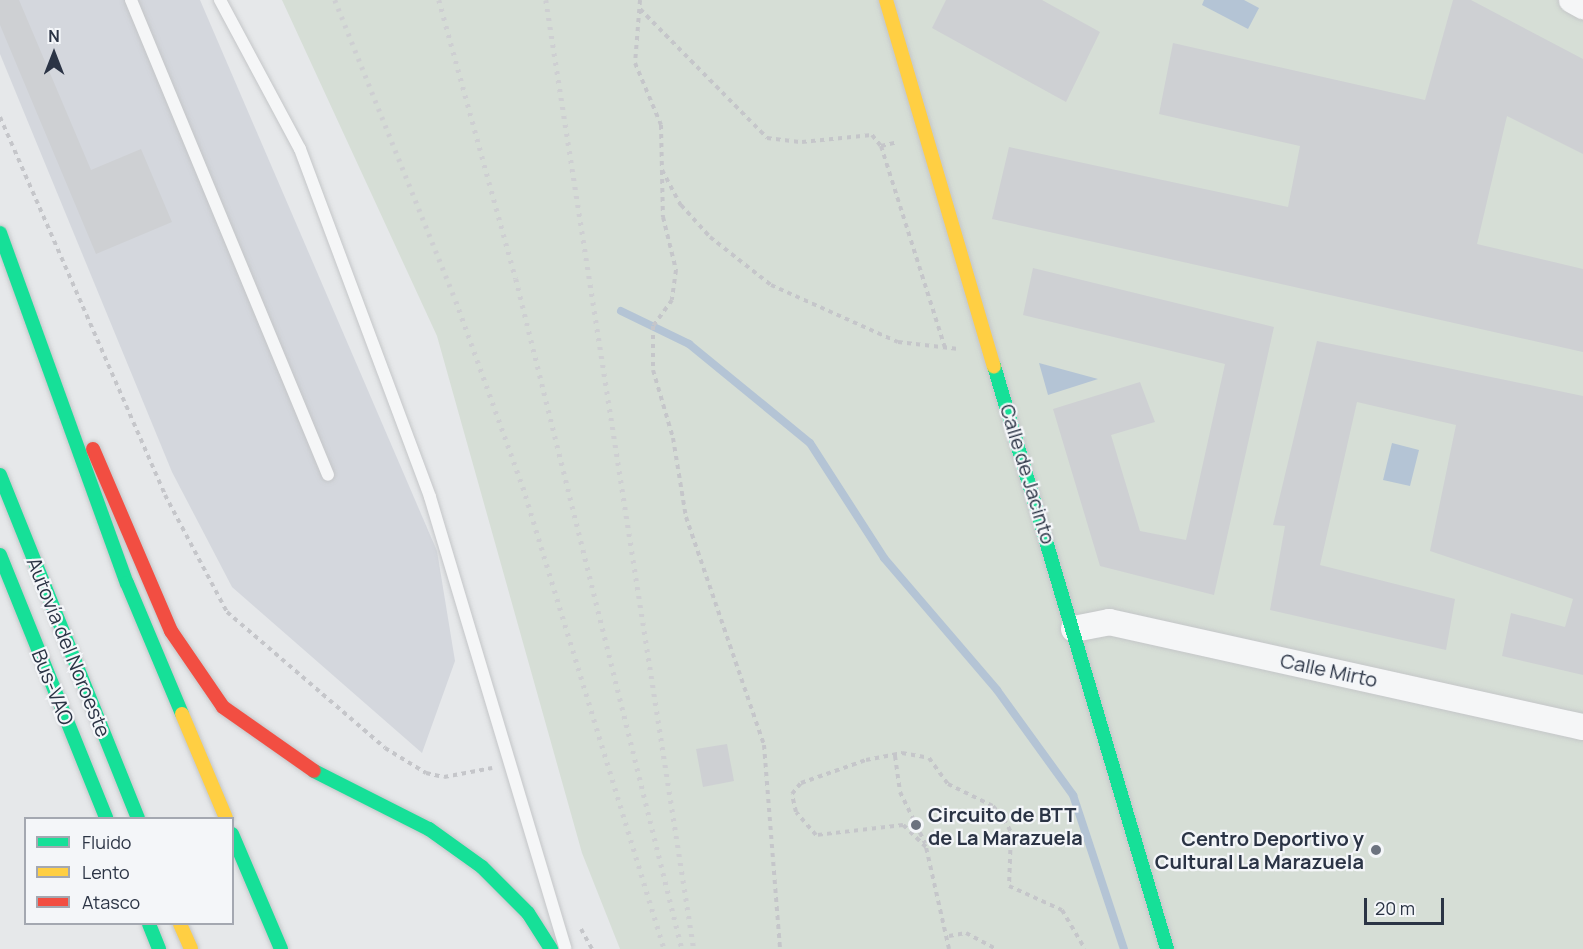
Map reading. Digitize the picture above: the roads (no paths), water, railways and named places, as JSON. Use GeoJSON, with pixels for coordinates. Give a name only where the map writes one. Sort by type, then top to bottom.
{"type":"FeatureCollection","features":[{"type":"Feature","properties":{"kind":"main road","name":"Calle de Jacinto"},"geometry":{"type":"LineString","coordinates":[[886,0],[1167,949]]}},
{"type":"Feature","properties":{"kind":"main road"},"geometry":{"type":"LineString","coordinates":[[0,231],[127,583],[225,817]]}},
{"type":"Feature","properties":{"kind":"main road"},"geometry":{"type":"LineString","coordinates":[[0,231],[171,631],[193,670],[223,706],[310,769],[429,828],[482,867],[528,913],[550,949]]}},
{"type":"Feature","properties":{"kind":"main road","name":"Autovía del Noroeste"},"geometry":{"type":"LineString","coordinates":[[0,475],[137,817]]}},
{"type":"Feature","properties":{"kind":"main road","name":"Bus-VAO"},"geometry":{"type":"LineString","coordinates":[[0,555],[105,817]]}},
{"type":"Feature","properties":{"kind":"main road"},"geometry":{"type":"LineString","coordinates":[[234,839],[281,949]]}},
{"type":"Feature","properties":{"kind":"main road"},"geometry":{"type":"LineString","coordinates":[[149,925],[159,949]]}},
{"type":"Feature","properties":{"kind":"main road"},"geometry":{"type":"LineString","coordinates":[[180,925],[191,949]]}},
{"type":"Feature","properties":{"kind":"street"},"geometry":{"type":"LineString","coordinates":[[1572,0],[1583,6]]}},
{"type":"Feature","properties":{"kind":"street","name":"Calle Mirto"},"geometry":{"type":"LineString","coordinates":[[1074,629],[1109,622],[1583,727]]}},
{"type":"Feature","properties":{"kind":"lane"},"geometry":{"type":"LineString","coordinates":[[131,0],[328,475]]}},
{"type":"Feature","properties":{"kind":"lane"},"geometry":{"type":"LineString","coordinates":[[220,0],[300,149],[430,497],[565,949]]}},
{"type":"Feature","properties":{"kind":"water"},"geometry":{"type":"Polygon","coordinates":[[[1204,0],[1244,0],[1259,8],[1248,29],[1202,5],[1204,0]]]}},
{"type":"Feature","properties":{"kind":"water"},"geometry":{"type":"Polygon","coordinates":[[[1039,363],[1098,379],[1048,395],[1039,363]]]}},
{"type":"Feature","properties":{"kind":"water"},"geometry":{"type":"Polygon","coordinates":[[[1392,443],[1419,450],[1410,486],[1383,480],[1392,443]]]}},
{"type":"Feature","properties":{"kind":"waterway"},"geometry":{"type":"LineString","coordinates":[[621,311],[689,344],[810,443],[884,558],[997,690],[1073,795],[1124,949]]}},
{"type":"Feature","properties":{"kind":"railway"},"geometry":{"type":"LineString","coordinates":[[335,0],[456,301],[523,487],[664,949]]}},
{"type":"Feature","properties":{"kind":"railway"},"geometry":{"type":"LineString","coordinates":[[439,0],[516,279],[682,949]]}},
{"type":"Feature","properties":{"kind":"railway"},"geometry":{"type":"LineString","coordinates":[[546,0],[694,949]]}},
{"type":"Feature","properties":{"kind":"place","name":"Circuito de BTT de La Marazuela"},"geometry":{"type":"Point","coordinates":[916,825]}},
{"type":"Feature","properties":{"kind":"place","name":"Centro Deportivo y Cultural La Marazuela"},"geometry":{"type":"Point","coordinates":[1376,850]}}]}
